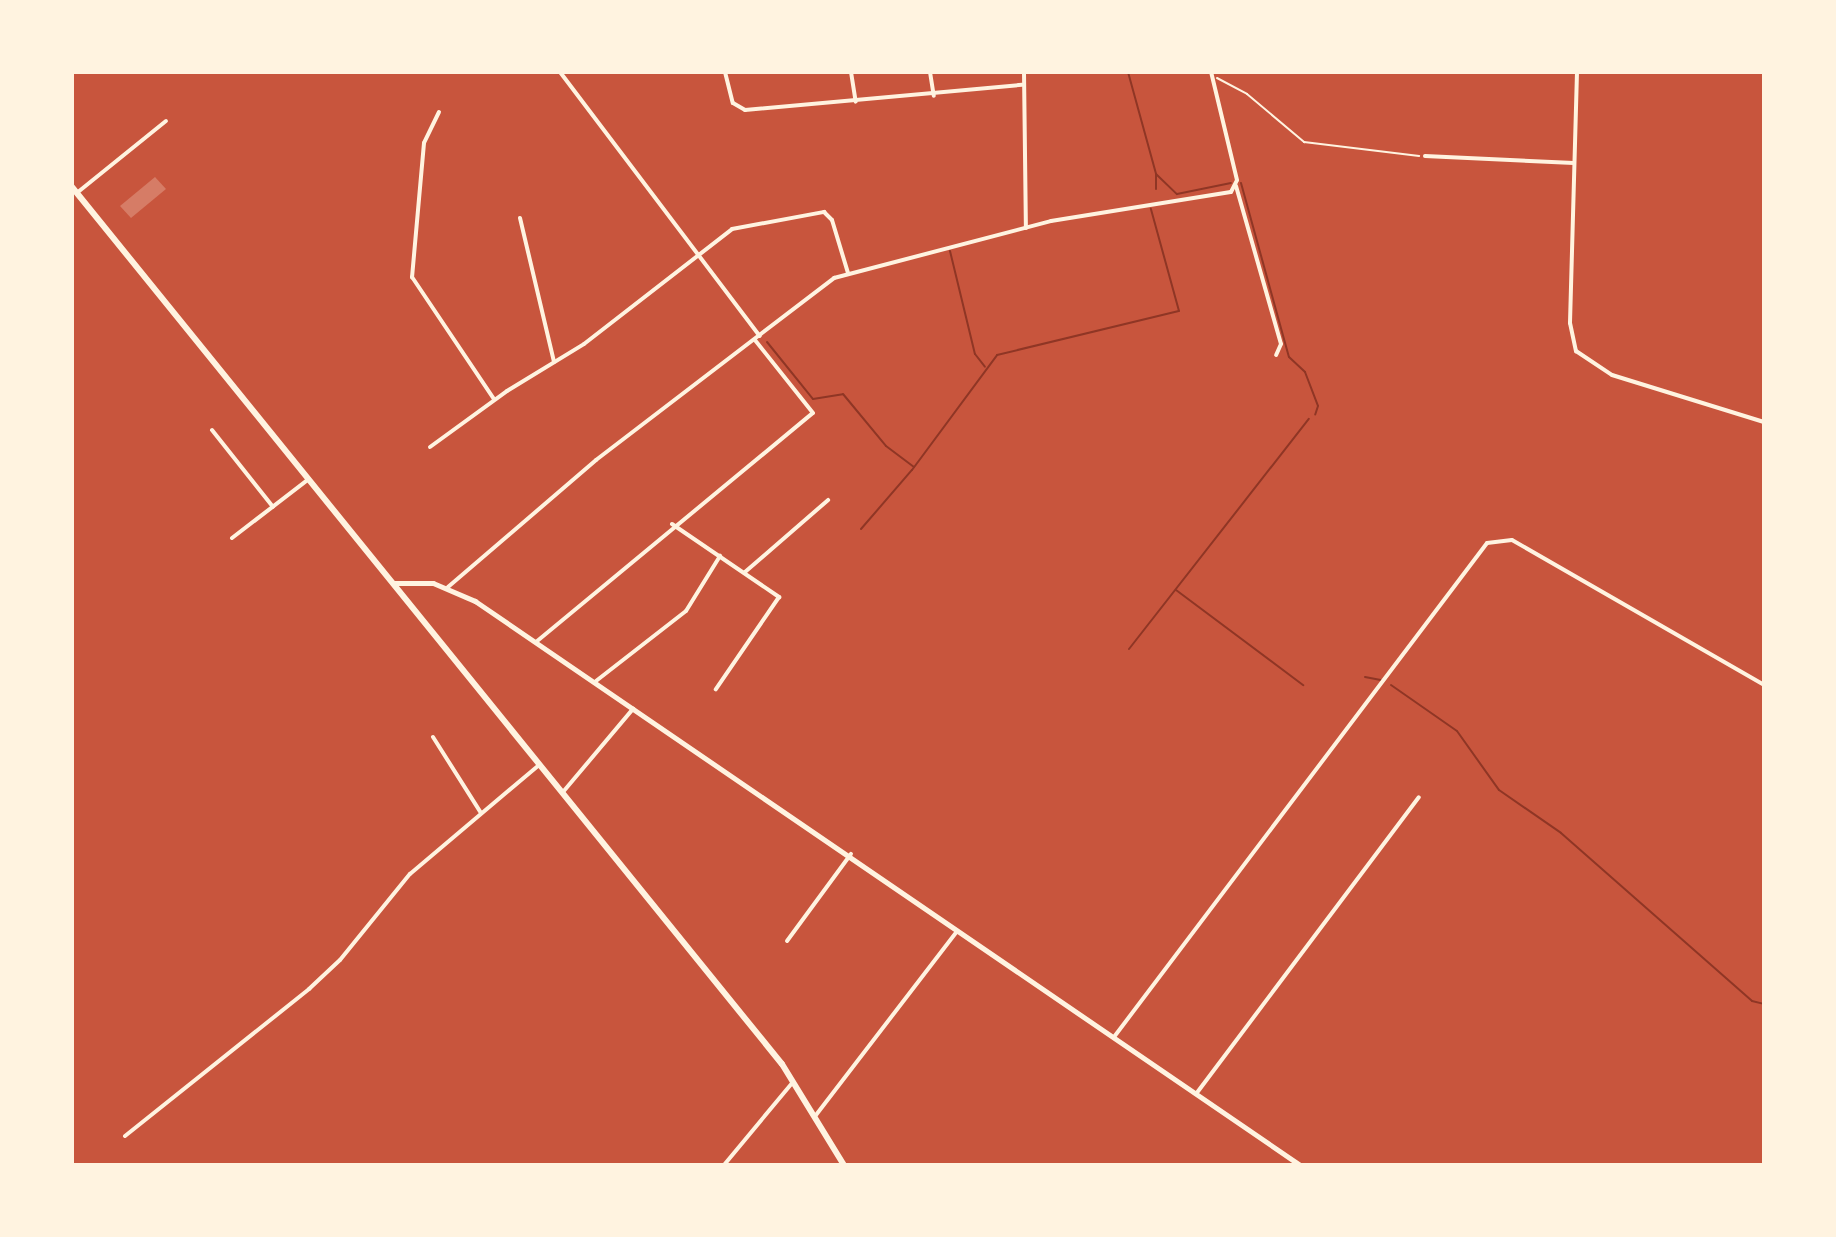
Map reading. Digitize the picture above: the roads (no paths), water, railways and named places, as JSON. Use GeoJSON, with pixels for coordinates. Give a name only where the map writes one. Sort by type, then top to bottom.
{"type":"FeatureCollection","features":[{"type":"Feature","properties":{"kind":"main road"},"geometry":{"type":"LineString","coordinates":[[74,190],[795,1080],[844,1165]]}},
{"type":"Feature","properties":{"kind":"street"},"geometry":{"type":"LineString","coordinates":[[536,642],[672,524],[813,413],[560,72]]}},
{"type":"Feature","properties":{"kind":"street"},"geometry":{"type":"LineString","coordinates":[[725,72],[737,107],[934,96],[1022,85]]}},
{"type":"Feature","properties":{"kind":"street"},"geometry":{"type":"LineString","coordinates":[[851,72],[856,102]]}},
{"type":"Feature","properties":{"kind":"street"},"geometry":{"type":"LineString","coordinates":[[930,72],[934,96]]}},
{"type":"Feature","properties":{"kind":"street"},"geometry":{"type":"LineString","coordinates":[[1024,72],[1026,228]]}},
{"type":"Feature","properties":{"kind":"street"},"geometry":{"type":"LineString","coordinates":[[1577,72],[1570,332],[1581,358],[1612,375],[1764,422]]}},
{"type":"Feature","properties":{"kind":"street"},"geometry":{"type":"LineString","coordinates":[[1212,74],[1236,186],[1281,344],[1276,355]]}},
{"type":"Feature","properties":{"kind":"street"},"geometry":{"type":"LineString","coordinates":[[439,112],[424,143],[412,277],[494,399]]}},
{"type":"Feature","properties":{"kind":"street"},"geometry":{"type":"LineString","coordinates":[[74,190],[166,121]]}},
{"type":"Feature","properties":{"kind":"street"},"geometry":{"type":"LineString","coordinates":[[1425,156],[1574,163]]}},
{"type":"Feature","properties":{"kind":"street"},"geometry":{"type":"LineString","coordinates":[[448,587],[596,460],[827,282],[848,273],[1026,228],[1231,192],[1236,186]]}},
{"type":"Feature","properties":{"kind":"street"},"geometry":{"type":"LineString","coordinates":[[430,447],[494,399],[584,344],[694,255],[736,228],[819,211],[832,220],[848,273]]}},
{"type":"Feature","properties":{"kind":"street"},"geometry":{"type":"LineString","coordinates":[[520,218],[554,362]]}},
{"type":"Feature","properties":{"kind":"street"},"geometry":{"type":"LineString","coordinates":[[212,430],[273,507]]}},
{"type":"Feature","properties":{"kind":"street"},"geometry":{"type":"LineString","coordinates":[[232,538],[309,479]]}},
{"type":"Feature","properties":{"kind":"street"},"geometry":{"type":"LineString","coordinates":[[745,572],[828,500]]}},
{"type":"Feature","properties":{"kind":"street"},"geometry":{"type":"LineString","coordinates":[[672,524],[779,597],[716,689]]}},
{"type":"Feature","properties":{"kind":"street"},"geometry":{"type":"LineString","coordinates":[[1114,1037],[1487,543],[1512,540],[1764,685]]}},
{"type":"Feature","properties":{"kind":"street"},"geometry":{"type":"LineString","coordinates":[[596,681],[686,611],[720,556]]}},
{"type":"Feature","properties":{"kind":"street"},"geometry":{"type":"LineString","coordinates":[[394,583],[448,587],[536,642],[851,854],[1300,1165]]}},
{"type":"Feature","properties":{"kind":"street"},"geometry":{"type":"LineString","coordinates":[[563,792],[634,707]]}},
{"type":"Feature","properties":{"kind":"street"},"geometry":{"type":"LineString","coordinates":[[433,737],[481,813]]}},
{"type":"Feature","properties":{"kind":"street"},"geometry":{"type":"LineString","coordinates":[[125,1136],[309,989],[340,960],[410,874],[540,764]]}},
{"type":"Feature","properties":{"kind":"street"},"geometry":{"type":"LineString","coordinates":[[1196,1094],[1419,797]]}},
{"type":"Feature","properties":{"kind":"street"},"geometry":{"type":"LineString","coordinates":[[787,941],[851,854]]}},
{"type":"Feature","properties":{"kind":"street"},"geometry":{"type":"LineString","coordinates":[[816,1115],[959,929]]}},
{"type":"Feature","properties":{"kind":"street"},"geometry":{"type":"LineString","coordinates":[[725,1165],[795,1080]]}},
{"type":"Feature","properties":{"kind":"waterway"},"geometry":{"type":"LineString","coordinates":[[1128,72],[1156,174],[1177,194],[1231,183]]}},
{"type":"Feature","properties":{"kind":"waterway"},"geometry":{"type":"LineString","coordinates":[[1156,175],[1156,189]]}},
{"type":"Feature","properties":{"kind":"waterway"},"geometry":{"type":"LineString","coordinates":[[1241,183],[1289,357],[1305,372],[1318,406],[1315,415]]}},
{"type":"Feature","properties":{"kind":"waterway"},"geometry":{"type":"LineString","coordinates":[[861,529],[912,470],[997,355],[1179,311],[1151,209]]}},
{"type":"Feature","properties":{"kind":"waterway"},"geometry":{"type":"LineString","coordinates":[[950,251],[975,354],[985,367]]}},
{"type":"Feature","properties":{"kind":"waterway"},"geometry":{"type":"LineString","coordinates":[[767,342],[813,399],[843,394],[886,446],[914,467]]}},
{"type":"Feature","properties":{"kind":"waterway"},"geometry":{"type":"LineString","coordinates":[[1129,649],[1309,419]]}},
{"type":"Feature","properties":{"kind":"waterway"},"geometry":{"type":"LineString","coordinates":[[1176,590],[1303,685]]}},
{"type":"Feature","properties":{"kind":"waterway"},"geometry":{"type":"LineString","coordinates":[[1365,677],[1381,680]]}},
{"type":"Feature","properties":{"kind":"waterway"},"geometry":{"type":"LineString","coordinates":[[1391,685],[1457,731],[1499,790],[1561,833],[1752,1001],[1764,1004]]}}]}
